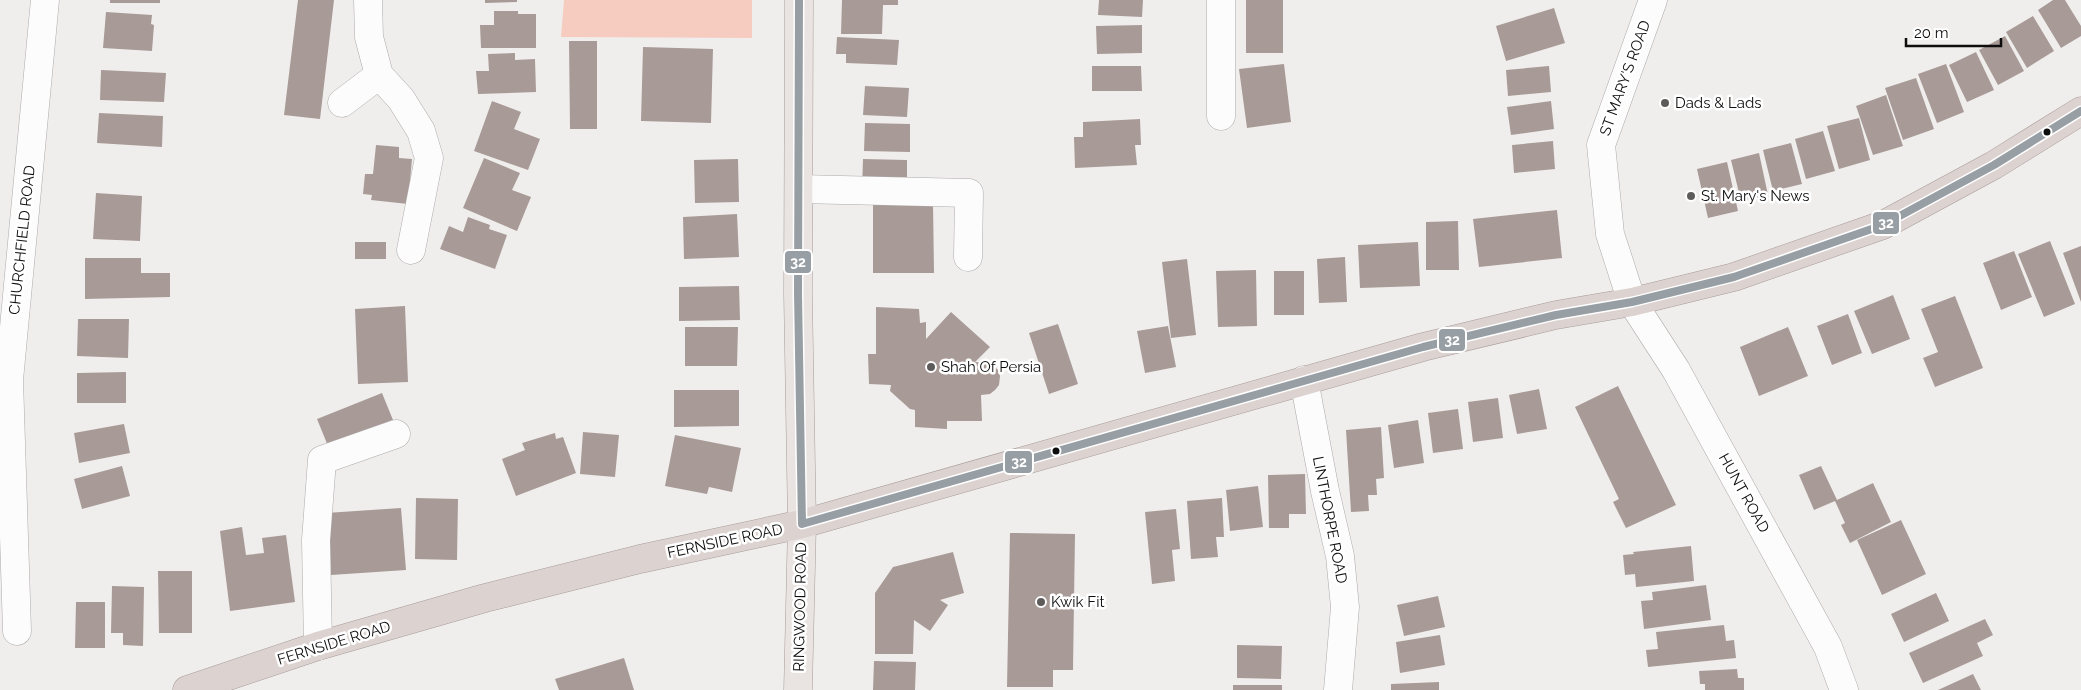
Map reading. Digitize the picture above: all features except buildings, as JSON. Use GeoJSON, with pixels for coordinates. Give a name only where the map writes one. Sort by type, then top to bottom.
{"type":"FeatureCollection","features":[{"type":"Feature","properties":{"kind":"highway","name":"FERNSIDE ROAD"},"geometry":{"type":"LineString","coordinates":[[187,690],[318,646],[485,598],[640,559],[802,524],[1423,347],[1556,315],[1632,302],[1734,277],[1883,225],[1994,165],[2081,111]]}},
{"type":"Feature","properties":{"kind":"main road","name":"RINGWOOD ROAD"},"geometry":{"type":"LineString","coordinates":[[798,690],[802,524],[799,0]]}},
{"type":"Feature","properties":{"kind":"street","name":"CHURCHFIELD ROAD"},"geometry":{"type":"LineString","coordinates":[[17,631],[9,380],[45,0]]}},
{"type":"Feature","properties":{"kind":"street"},"geometry":{"type":"LineString","coordinates":[[368,0],[369,37],[379,75],[401,99],[421,131],[428,158],[411,250]]}},
{"type":"Feature","properties":{"kind":"street"},"geometry":{"type":"LineString","coordinates":[[1221,0],[1221,116]]}},
{"type":"Feature","properties":{"kind":"street","name":"ST MARY'S ROAD"},"geometry":{"type":"LineString","coordinates":[[1632,302],[1610,234],[1601,145],[1653,0]]}},
{"type":"Feature","properties":{"kind":"street"},"geometry":{"type":"LineString","coordinates":[[342,103],[379,75]]}},
{"type":"Feature","properties":{"kind":"street"},"geometry":{"type":"LineString","coordinates":[[799,189],[969,193],[968,257]]}},
{"type":"Feature","properties":{"kind":"street","name":"HUNT ROAD"},"geometry":{"type":"LineString","coordinates":[[1632,302],[1676,370],[1828,647],[1844,690]]}},
{"type":"Feature","properties":{"kind":"street","name":"LINTHORPE ROAD"},"geometry":{"type":"LineString","coordinates":[[1304,380],[1325,491],[1340,556],[1346,607],[1338,690]]}},
{"type":"Feature","properties":{"kind":"street"},"geometry":{"type":"LineString","coordinates":[[318,646],[316,540],[322,460],[396,434]]}},
{"type":"Feature","properties":{"kind":"shaded area"},"geometry":{"type":"Polygon","coordinates":[[[564,0],[752,0],[752,38],[561,37],[564,0]]]}},
{"type":"Feature","properties":{"kind":"transit line","name":"32"},"geometry":{"type":"LineString","coordinates":[[799,0],[798,294],[802,524]]}},
{"type":"Feature","properties":{"kind":"transit line","name":"32"},"geometry":{"type":"LineString","coordinates":[[802,524],[1423,347],[1556,315],[1632,302],[1734,277],[1883,225],[1994,165],[2081,111]]}},
{"type":"Feature","properties":{"kind":"place","name":"Dads & Lads"},"geometry":{"type":"Point","coordinates":[1665,103]}},
{"type":"Feature","properties":{"kind":"place","name":"St. Mary's News"},"geometry":{"type":"Point","coordinates":[1691,196]}},
{"type":"Feature","properties":{"kind":"place","name":"Shah Of Persia"},"geometry":{"type":"Point","coordinates":[931,367]}},
{"type":"Feature","properties":{"kind":"place","name":"Kwik Fit"},"geometry":{"type":"Point","coordinates":[1041,602]}}]}
